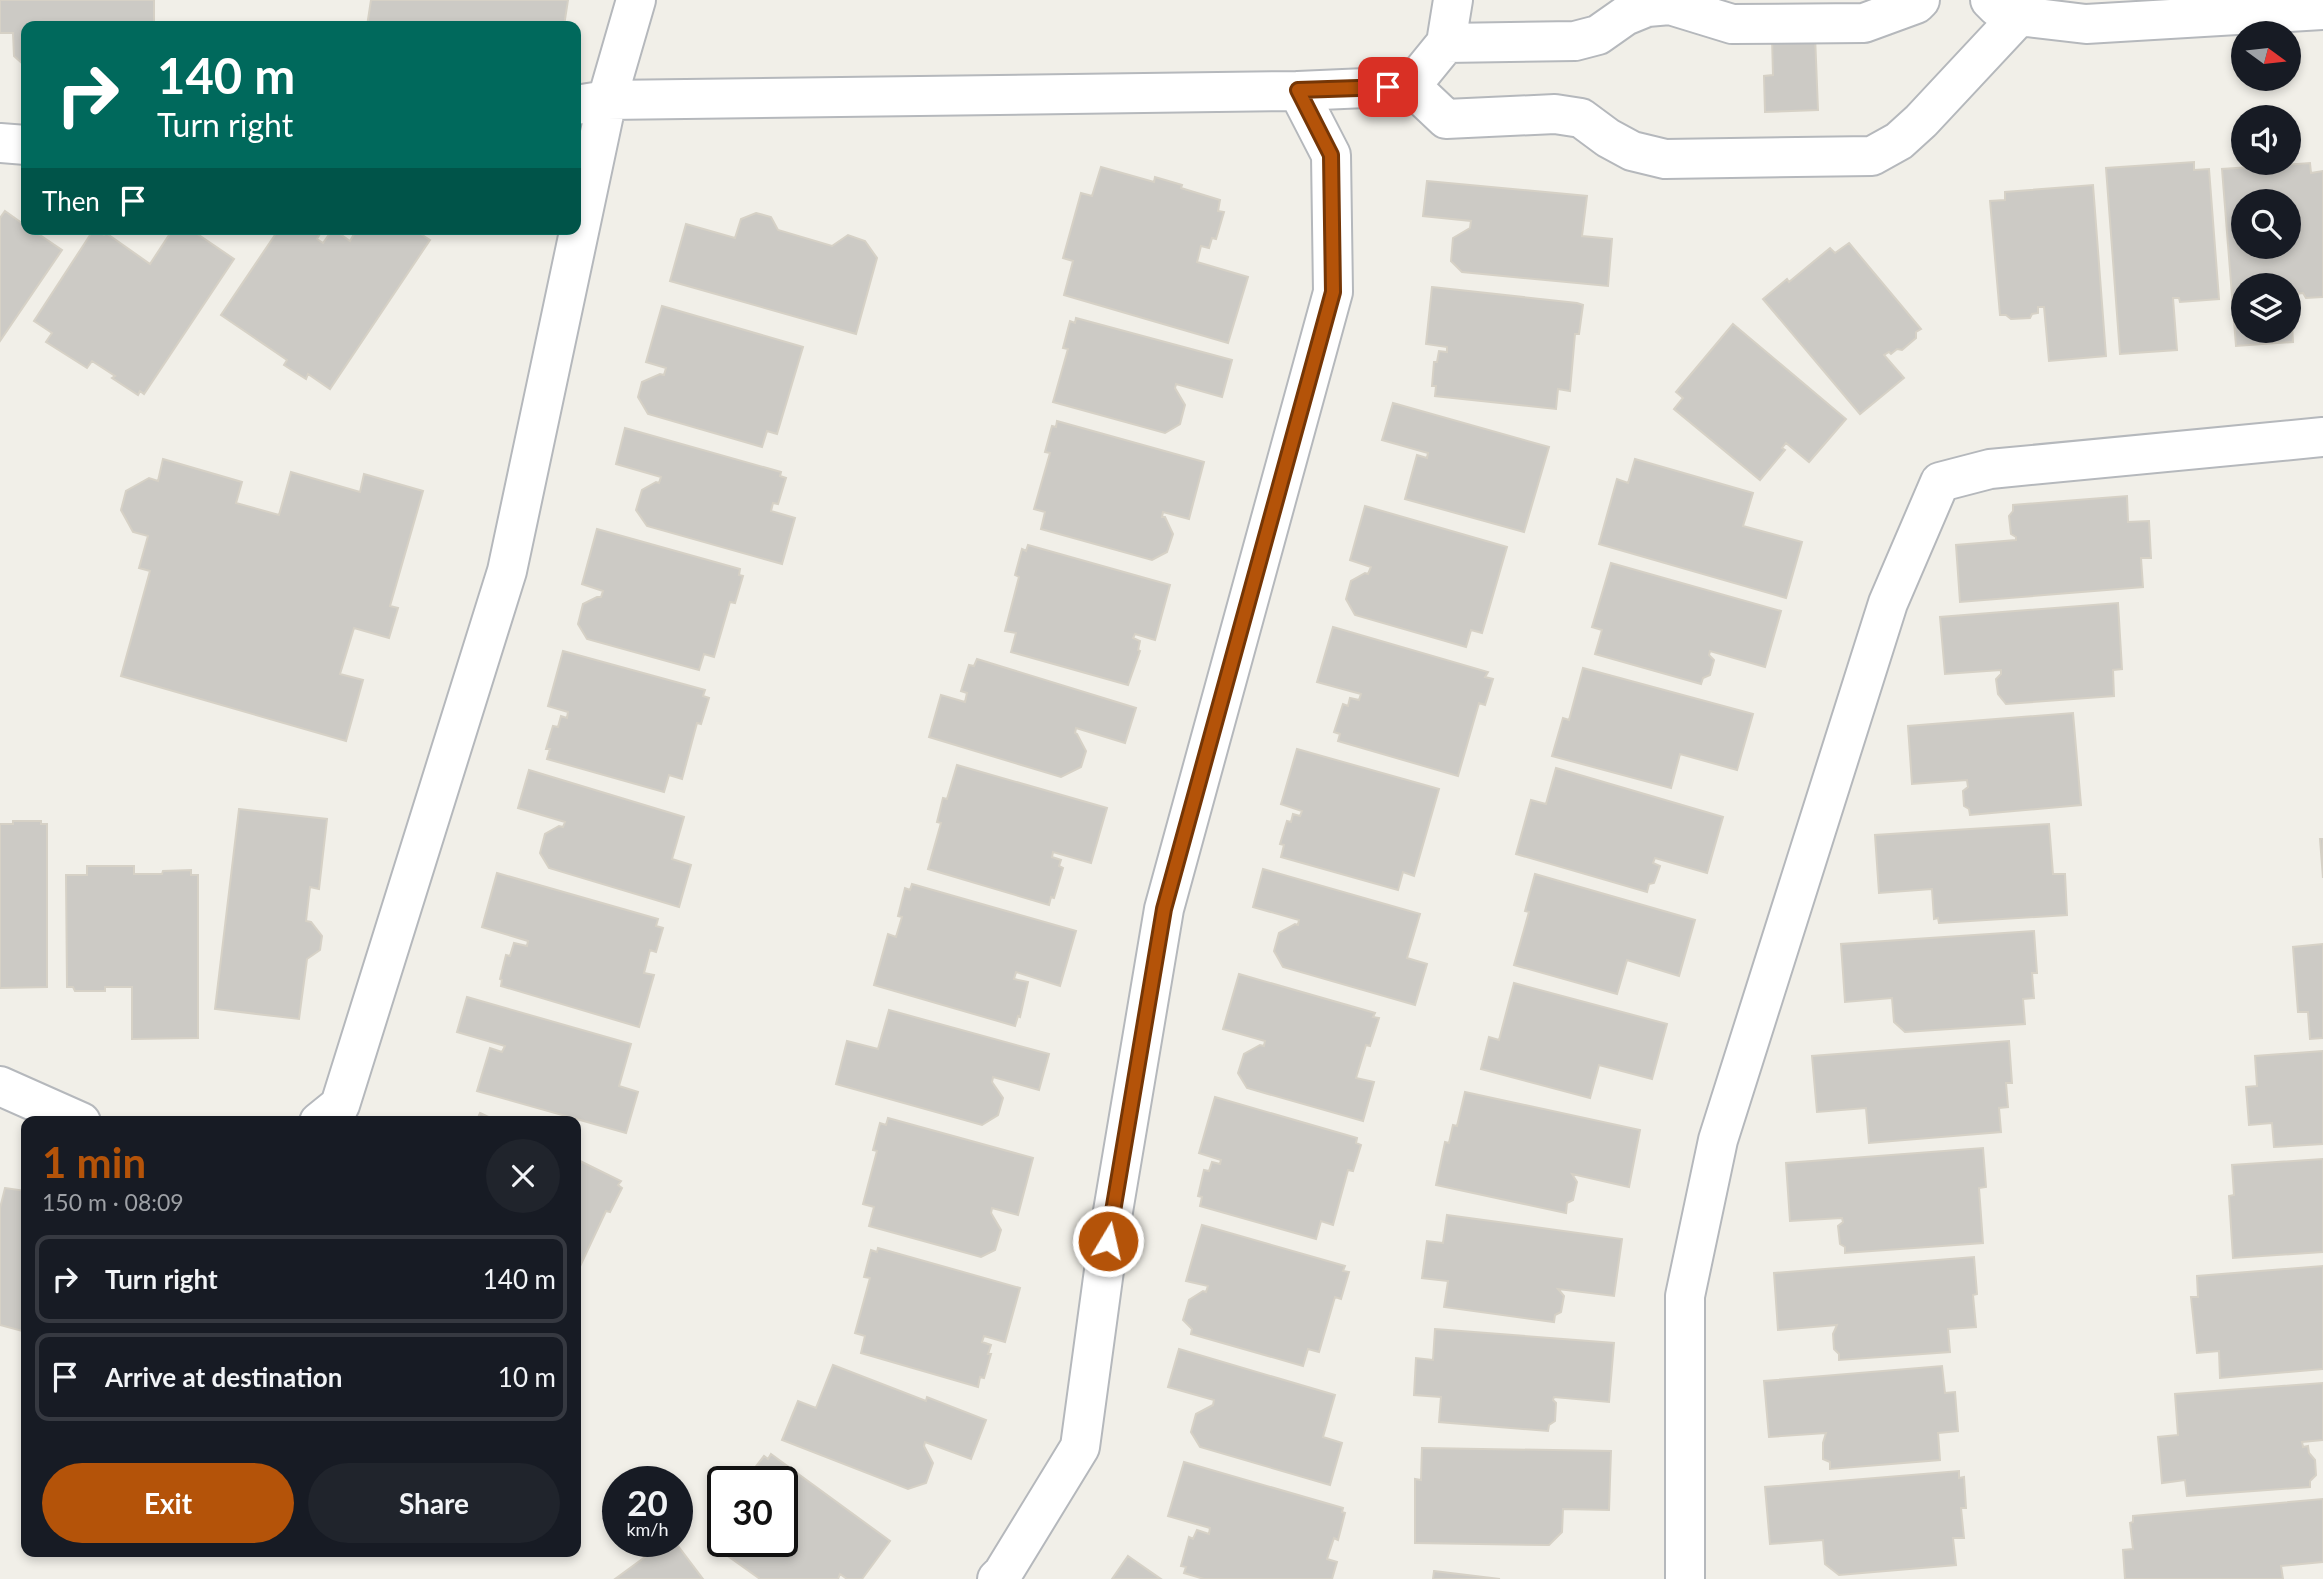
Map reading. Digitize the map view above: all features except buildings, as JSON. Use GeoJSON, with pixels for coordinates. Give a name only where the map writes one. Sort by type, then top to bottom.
{"type":"FeatureCollection","features":[{"type":"Feature","properties":{"kind":"street"},"geometry":{"type":"LineString","coordinates":[[581,163],[592,102],[636,0]]}},
{"type":"Feature","properties":{"kind":"street"},"geometry":{"type":"LineString","coordinates":[[1411,86],[1447,43],[1453,0]]}},
{"type":"Feature","properties":{"kind":"street"},"geometry":{"type":"LineString","coordinates":[[1447,43],[1575,41],[1598,35],[1625,16],[1647,7],[1670,5],[1732,24],[1864,23],[1916,4],[1920,0]]}},
{"type":"Feature","properties":{"kind":"street"},"geometry":{"type":"LineString","coordinates":[[592,102],[1411,86],[1446,119],[1555,114],[1581,118],[1608,138],[1632,151],[1665,159],[1872,156],[1899,141],[1921,121],[2005,8],[2086,24],[2323,10]]}},
{"type":"Feature","properties":{"kind":"street"},"geometry":{"type":"LineString","coordinates":[[996,1579],[1003,1573],[1080,1447],[1108,1241],[1164,909],[1333,292],[1331,155],[1298,90]]}},
{"type":"Feature","properties":{"kind":"street"},"geometry":{"type":"LineString","coordinates":[[0,144],[21,145]]}},
{"type":"Feature","properties":{"kind":"street"},"geometry":{"type":"LineString","coordinates":[[326,1116],[340,1105],[507,571],[568,235]]}},
{"type":"Feature","properties":{"kind":"street"},"geometry":{"type":"LineString","coordinates":[[1685,1579],[1685,1296],[1718,1140],[1888,603],[1940,482],[1990,469],[2323,437]]}},
{"type":"Feature","properties":{"kind":"street"},"geometry":{"type":"LineString","coordinates":[[0,1086],[68,1116]]}},
{"type":"Feature","properties":{"kind":"route"},"geometry":{"type":"LineString","coordinates":[[1108,1241],[1164,909],[1333,292],[1331,155],[1298,90],[1388,87]]}}]}
